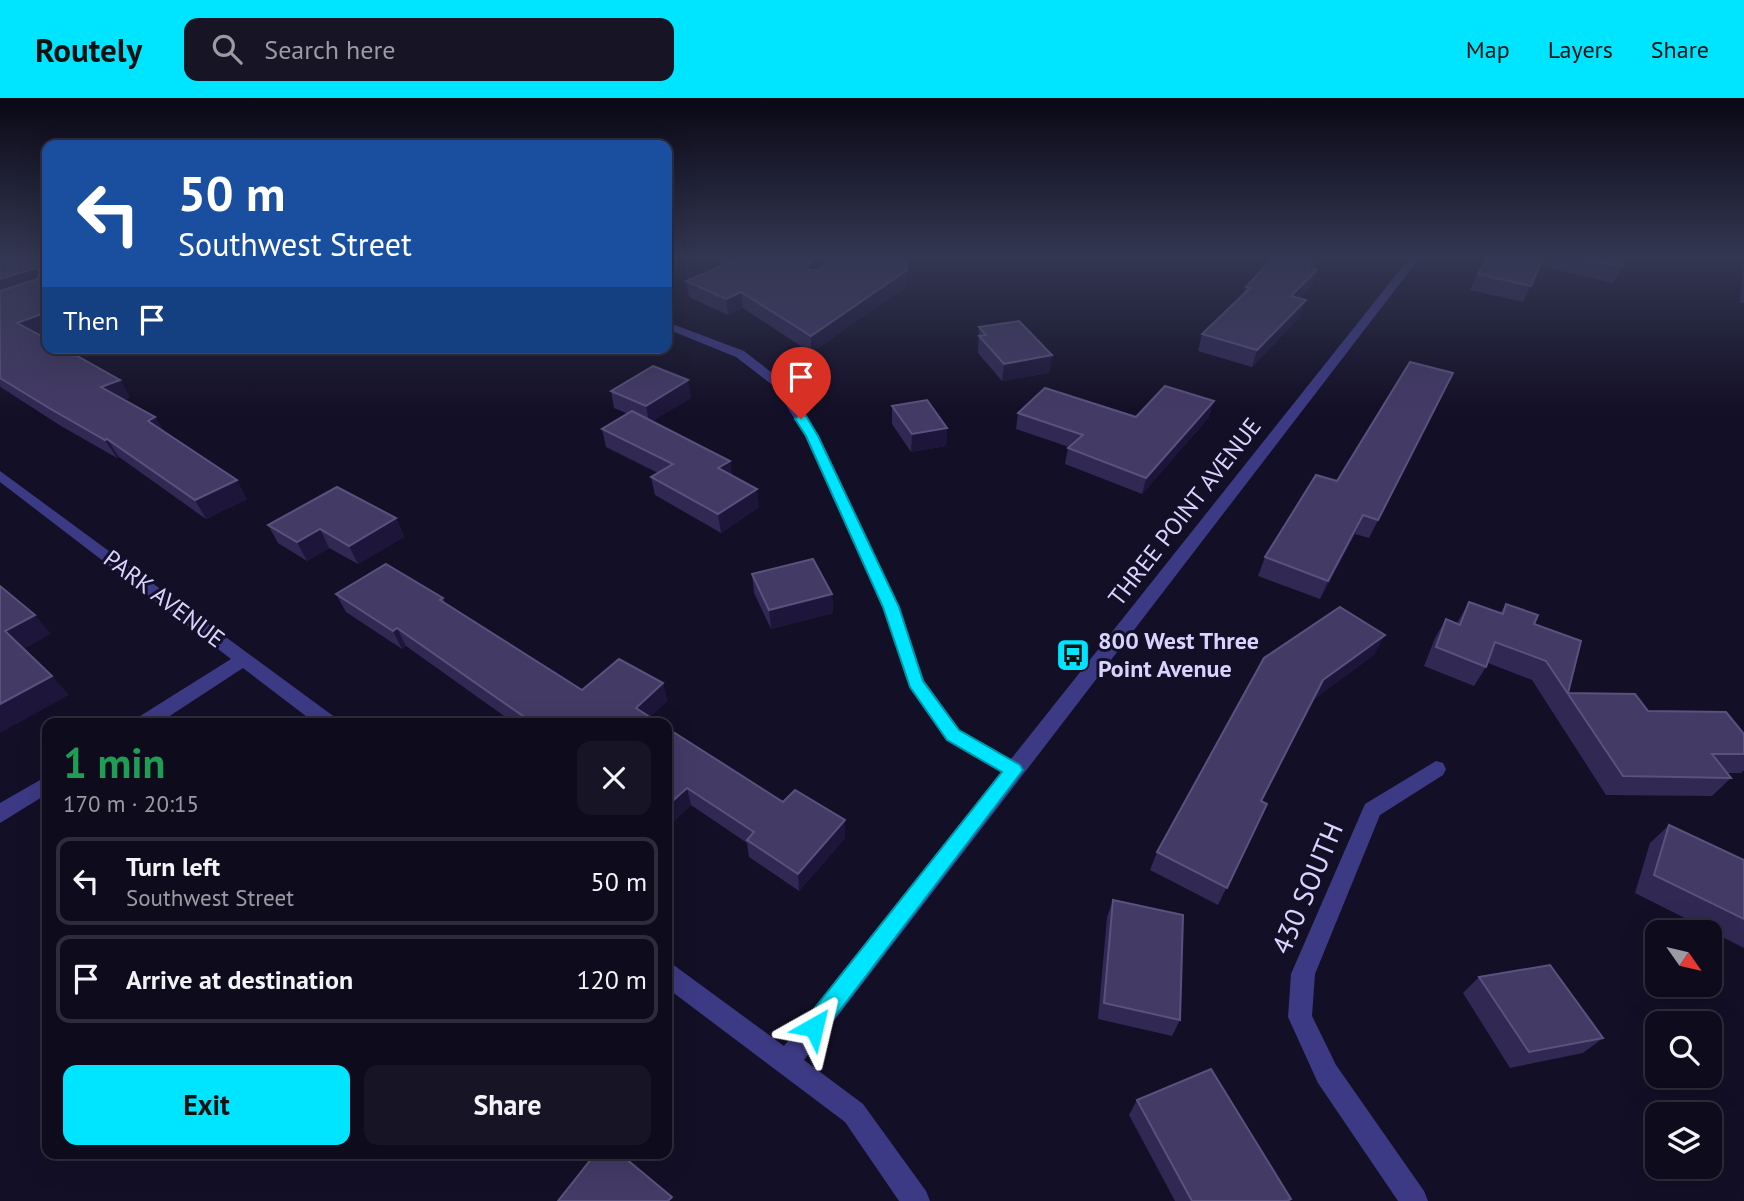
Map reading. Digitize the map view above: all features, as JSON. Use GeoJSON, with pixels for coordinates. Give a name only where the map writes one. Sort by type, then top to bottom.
{"type":"FeatureCollection","features":[{"type":"Feature","properties":{"kind":"street","name":"THREE POINT AVENUE"},"geometry":{"type":"LineString","coordinates":[[786,1063],[1376,307]]}},
{"type":"Feature","properties":{"kind":"street"},"geometry":{"type":"LineString","coordinates":[[672,327],[740,354],[780,385],[812,436],[891,607],[916,682],[953,735],[1014,770]]}},
{"type":"Feature","properties":{"kind":"street","name":"PARK AVENUE"},"geometry":{"type":"LineString","coordinates":[[0,475],[322,718]]}},
{"type":"Feature","properties":{"kind":"street"},"geometry":{"type":"LineString","coordinates":[[152,718],[244,659]]}},
{"type":"Feature","properties":{"kind":"street","name":"430 SOUTH"},"geometry":{"type":"LineString","coordinates":[[1414,1201],[1327,1073],[1300,1017],[1303,974],[1372,810],[1436,769]]}},
{"type":"Feature","properties":{"kind":"street"},"geometry":{"type":"LineString","coordinates":[[0,814],[42,787]]}},
{"type":"Feature","properties":{"kind":"street"},"geometry":{"type":"LineString","coordinates":[[672,978],[854,1113],[916,1201]]}},
{"type":"Feature","properties":{"kind":"building"},"geometry":{"type":"Polygon","coordinates":[[[0,307],[42,307],[42,314],[17,323],[42,336],[42,354],[74,354],[120,380],[101,387],[155,417],[148,421],[237,480],[195,500],[107,439],[0,378],[0,307]]]}},
{"type":"Feature","properties":{"kind":"building"},"geometry":{"type":"Polygon","coordinates":[[[766,307],[852,307],[811,336],[766,307]]]}},
{"type":"Feature","properties":{"kind":"building"},"geometry":{"type":"Polygon","coordinates":[[[1230,307],[1299,307],[1257,350],[1202,334],[1230,307]]]}},
{"type":"Feature","properties":{"kind":"building"},"geometry":{"type":"Polygon","coordinates":[[[1019,321],[1052,355],[1004,364],[979,336],[986,335],[979,327],[1019,321]]]}},
{"type":"Feature","properties":{"kind":"building"},"geometry":{"type":"Polygon","coordinates":[[[1410,362],[1453,373],[1378,520],[1363,515],[1328,581],[1265,557],[1316,475],[1337,481],[1410,362]]]}},
{"type":"Feature","properties":{"kind":"building"},"geometry":{"type":"Polygon","coordinates":[[[653,366],[688,380],[646,406],[611,391],[653,366]]]}},
{"type":"Feature","properties":{"kind":"building"},"geometry":{"type":"Polygon","coordinates":[[[1165,386],[1214,401],[1146,478],[1068,448],[1083,435],[1018,413],[1045,388],[1136,417],[1165,386]]]}},
{"type":"Feature","properties":{"kind":"building"},"geometry":{"type":"Polygon","coordinates":[[[927,400],[947,428],[912,434],[892,406],[927,400]]]}},
{"type":"Feature","properties":{"kind":"building"},"geometry":{"type":"Polygon","coordinates":[[[632,411],[730,461],[718,468],[757,489],[718,514],[651,477],[673,464],[602,429],[632,411]]]}},
{"type":"Feature","properties":{"kind":"building"},"geometry":{"type":"Polygon","coordinates":[[[337,487],[396,518],[349,546],[320,529],[297,542],[268,525],[337,487]]]}},
{"type":"Feature","properties":{"kind":"building"},"geometry":{"type":"Polygon","coordinates":[[[813,559],[832,594],[769,610],[752,574],[813,559]]]}},
{"type":"Feature","properties":{"kind":"building"},"geometry":{"type":"Polygon","coordinates":[[[386,564],[443,598],[440,600],[582,690],[619,659],[663,683],[636,708],[651,718],[526,718],[397,628],[393,631],[336,594],[386,564]]]}},
{"type":"Feature","properties":{"kind":"building"},"geometry":{"type":"Polygon","coordinates":[[[0,586],[35,615],[5,631],[52,676],[0,704],[0,586]]]}},
{"type":"Feature","properties":{"kind":"building"},"geometry":{"type":"Polygon","coordinates":[[[1469,602],[1503,614],[1506,604],[1538,615],[1534,624],[1581,641],[1568,693],[1635,694],[1648,711],[1726,712],[1744,734],[1744,754],[1712,754],[1731,778],[1623,776],[1546,661],[1495,642],[1486,667],[1436,647],[1446,619],[1460,625],[1469,602]]]}},
{"type":"Feature","properties":{"kind":"building"},"geometry":{"type":"Polygon","coordinates":[[[1340,607],[1385,635],[1323,680],[1261,801],[1267,804],[1227,888],[1157,852],[1264,658],[1340,607]]]}},
{"type":"Feature","properties":{"kind":"building"},"geometry":{"type":"Polygon","coordinates":[[[672,731],[783,802],[795,790],[845,820],[798,874],[747,840],[754,832],[687,788],[672,801],[672,731]]]}},
{"type":"Feature","properties":{"kind":"building"},"geometry":{"type":"Polygon","coordinates":[[[1669,825],[1744,860],[1744,919],[1654,875],[1669,825]]]}},
{"type":"Feature","properties":{"kind":"building"},"geometry":{"type":"Polygon","coordinates":[[[1113,900],[1183,915],[1180,1020],[1104,1003],[1113,900]]]}},
{"type":"Feature","properties":{"kind":"building"},"geometry":{"type":"Polygon","coordinates":[[[1550,965],[1603,1038],[1529,1052],[1479,977],[1550,965]]]}},
{"type":"Feature","properties":{"kind":"building"},"geometry":{"type":"Polygon","coordinates":[[[1211,1069],[1291,1199],[1192,1201],[1137,1100],[1211,1069]]]}},
{"type":"Feature","properties":{"kind":"building"},"geometry":{"type":"Polygon","coordinates":[[[591,1159],[626,1159],[672,1197],[668,1201],[558,1201],[591,1159]]]}},
{"type":"Feature","properties":{"kind":"place","name":"800 West Three Point Avenue"},"geometry":{"type":"Point","coordinates":[1073,655]}},
{"type":"Feature","properties":{"kind":"route"},"geometry":{"type":"LineString","coordinates":[[801,419],[812,436],[891,607],[916,682],[953,735],[1014,770],[814,1027]]}}]}
